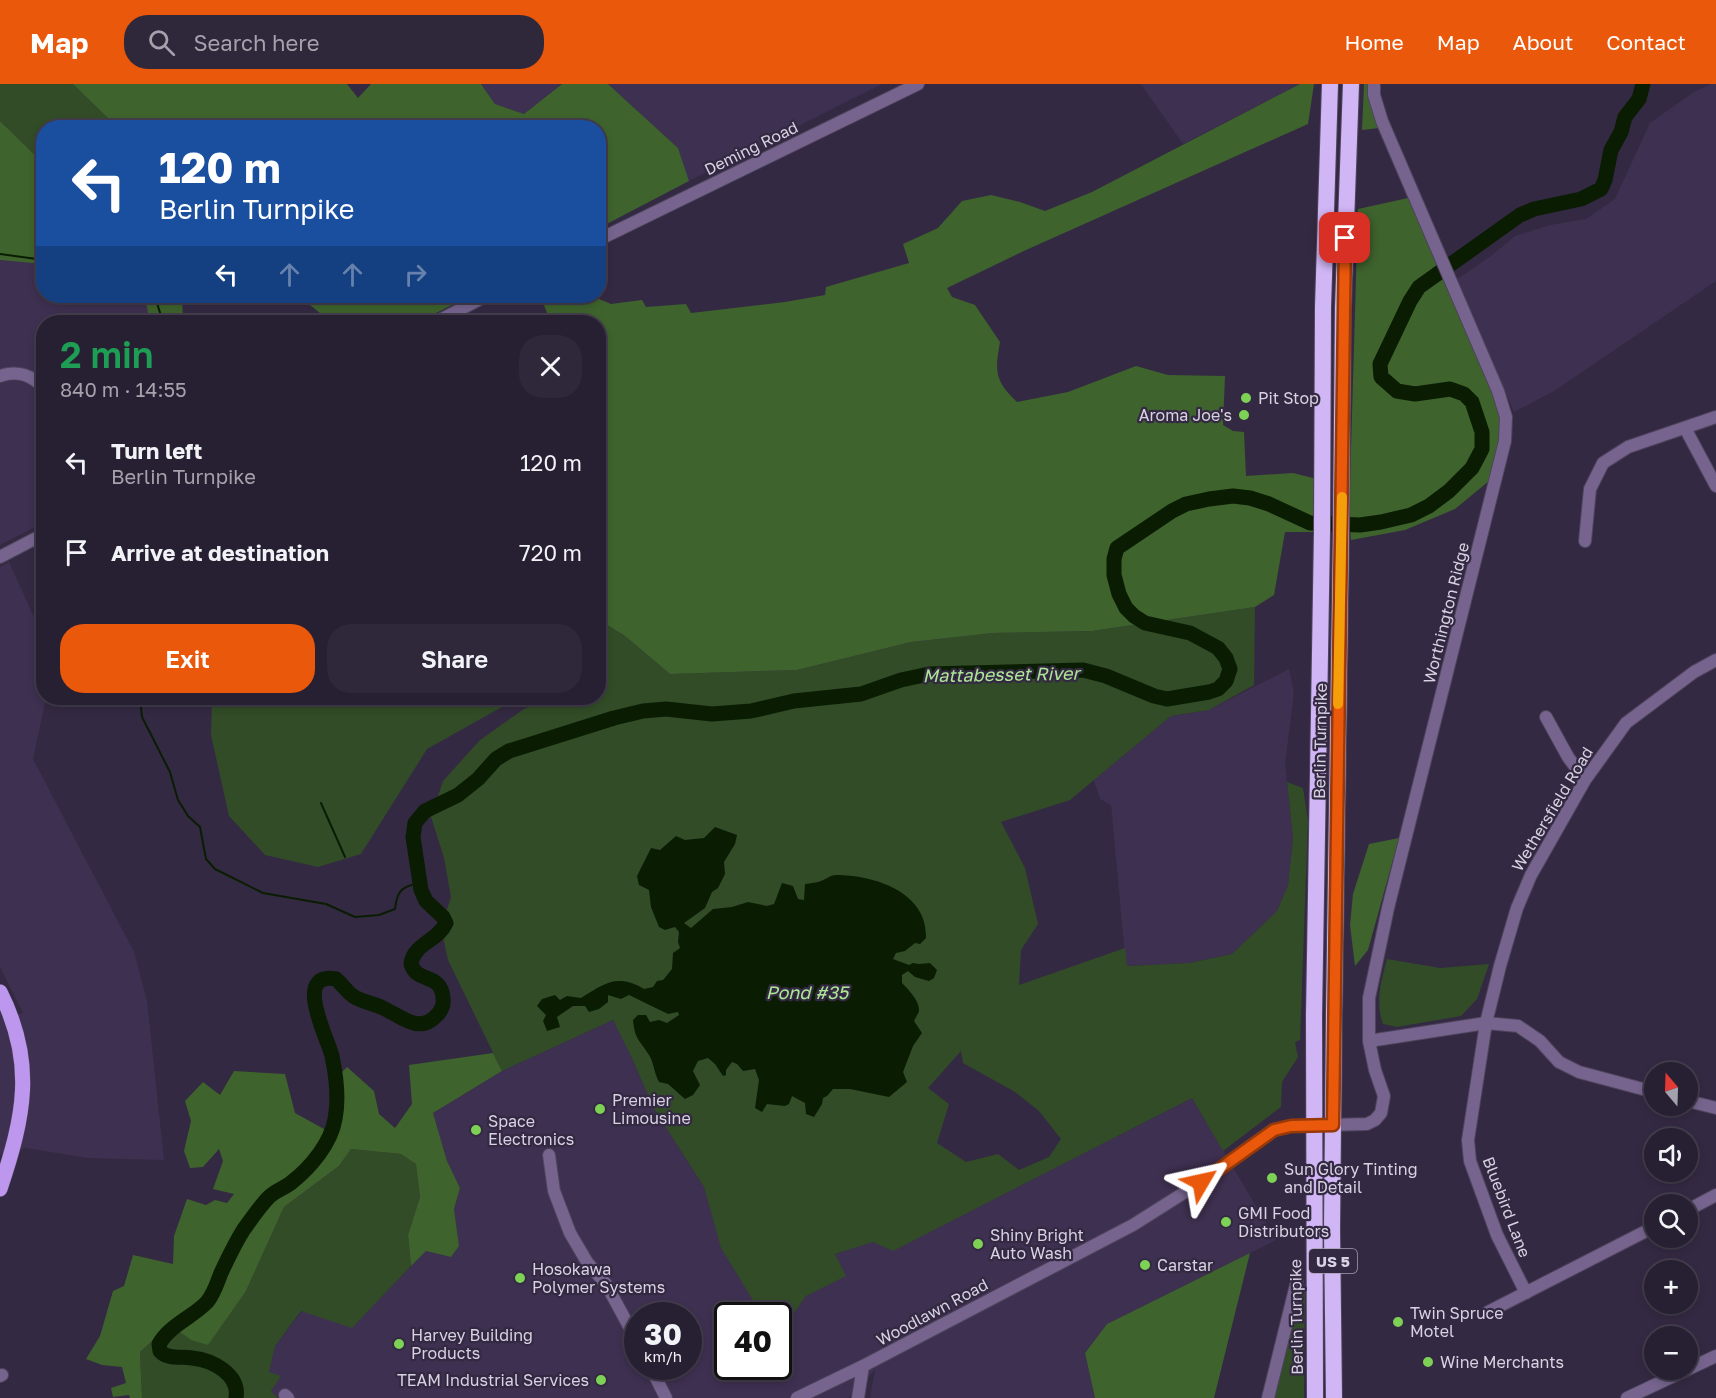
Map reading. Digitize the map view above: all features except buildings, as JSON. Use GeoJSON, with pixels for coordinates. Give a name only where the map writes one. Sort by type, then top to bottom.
{"type":"FeatureCollection","features":[{"type":"Feature","properties":{"kind":"highway","name":"Berlin Turnpike"},"geometry":{"type":"LineString","coordinates":[[1315,1398],[1313,1125],[1323,307],[1330,84]]}},
{"type":"Feature","properties":{"kind":"highway","name":"Berlin Turnpike"},"geometry":{"type":"LineString","coordinates":[[1334,1398],[1333,1125],[1343,307],[1350,84]]}},
{"type":"Feature","properties":{"kind":"main road"},"geometry":{"type":"LineString","coordinates":[[0,992],[10,1012],[19,1040],[23,1092],[16,1139],[0,1189]]}},
{"type":"Feature","properties":{"kind":"street","name":"Deming Road"},"geometry":{"type":"LineString","coordinates":[[606,236],[918,84]]}},
{"type":"Feature","properties":{"kind":"street","name":"Worthington Ridge"},"geometry":{"type":"LineString","coordinates":[[1333,1125],[1367,1124],[1381,1113],[1384,1096],[1369,1041],[1369,998],[1386,917],[1507,428],[1504,407],[1498,391],[1382,121],[1374,86]]}},
{"type":"Feature","properties":{"kind":"street"},"geometry":{"type":"LineString","coordinates":[[449,315],[473,303]]}},
{"type":"Feature","properties":{"kind":"street"},"geometry":{"type":"LineString","coordinates":[[0,376],[14,373],[25,374],[36,381]]}},
{"type":"Feature","properties":{"kind":"street"},"geometry":{"type":"LineString","coordinates":[[1585,541],[1590,489],[1603,463],[1628,447],[1716,417]]}},
{"type":"Feature","properties":{"kind":"street"},"geometry":{"type":"LineString","coordinates":[[1685,428],[1716,486]]}},
{"type":"Feature","properties":{"kind":"street"},"geometry":{"type":"LineString","coordinates":[[0,557],[36,538]]}},
{"type":"Feature","properties":{"kind":"street","name":"Wethersfield Road"},"geometry":{"type":"LineString","coordinates":[[1486,1023],[1517,908],[1531,875],[1585,780],[1626,723],[1694,672],[1716,660]]}},
{"type":"Feature","properties":{"kind":"street"},"geometry":{"type":"LineString","coordinates":[[1546,717],[1568,757],[1585,780]]}},
{"type":"Feature","properties":{"kind":"street"},"geometry":{"type":"LineString","coordinates":[[1369,1041],[1486,1023],[1518,1026],[1540,1041],[1559,1062],[1579,1072],[1644,1089]]}},
{"type":"Feature","properties":{"kind":"street","name":"Bluebird Lane"},"geometry":{"type":"LineString","coordinates":[[1486,1023],[1468,1140],[1470,1161],[1497,1235],[1526,1293]]}},
{"type":"Feature","properties":{"kind":"street"},"geometry":{"type":"LineString","coordinates":[[1698,1104],[1716,1108]]}},
{"type":"Feature","properties":{"kind":"street","name":"Woodlawn Road"},"geometry":{"type":"LineString","coordinates":[[797,1398],[1133,1225],[1193,1187],[1274,1130],[1291,1126],[1333,1125]]}},
{"type":"Feature","properties":{"kind":"street"},"geometry":{"type":"LineString","coordinates":[[549,1155],[554,1191],[570,1233],[586,1262],[606,1284],[624,1317]]}},
{"type":"Feature","properties":{"kind":"street"},"geometry":{"type":"LineString","coordinates":[[1698,1205],[1716,1195]]}},
{"type":"Feature","properties":{"kind":"street"},"geometry":{"type":"LineString","coordinates":[[1488,1312],[1644,1232]]}},
{"type":"Feature","properties":{"kind":"street"},"geometry":{"type":"LineString","coordinates":[[1268,1398],[1297,1281]]}},
{"type":"Feature","properties":{"kind":"street"},"geometry":{"type":"LineString","coordinates":[[1627,1398],[1716,1356]]}},
{"type":"Feature","properties":{"kind":"street"},"geometry":{"type":"LineString","coordinates":[[858,1398],[863,1366]]}},
{"type":"Feature","properties":{"kind":"street"},"geometry":{"type":"LineString","coordinates":[[657,1380],[666,1398]]}},
{"type":"Feature","properties":{"kind":"shaded area"},"geometry":{"type":"Polygon","coordinates":[[[0,84],[73,84],[110,120],[36,120],[36,156],[0,121],[0,84]]]}},
{"type":"Feature","properties":{"kind":"shaded area"},"geometry":{"type":"Polygon","coordinates":[[[481,84],[562,84],[524,114],[495,104],[481,84]]]}},
{"type":"Feature","properties":{"kind":"shaded area"},"geometry":{"type":"Polygon","coordinates":[[[608,84],[882,84],[689,181],[678,148],[608,84]]]}},
{"type":"Feature","properties":{"kind":"shaded area"},"geometry":{"type":"Polygon","coordinates":[[[1141,84],[1300,84],[1183,144],[1141,84]]]}},
{"type":"Feature","properties":{"kind":"shaded area"},"geometry":{"type":"Polygon","coordinates":[[[1716,84],[1716,281],[1554,391],[1514,412],[1456,280],[1515,236],[1550,225],[1586,219],[1615,199],[1650,123],[1694,92],[1716,84]]]}},
{"type":"Feature","properties":{"kind":"shaded area"},"geometry":{"type":"Polygon","coordinates":[[[0,260],[36,263],[36,303],[144,303],[148,306],[149,315],[36,315],[36,527],[0,545],[0,260]]]}},
{"type":"Feature","properties":{"kind":"shaded area"},"geometry":{"type":"Polygon","coordinates":[[[9,562],[36,622],[36,705],[45,705],[33,759],[134,952],[147,1001],[164,1160],[88,1158],[26,1148],[0,1155],[0,1011],[4,1019],[23,1013],[0,967],[0,567],[9,562]]]}},
{"type":"Feature","properties":{"kind":"shaded area"},"geometry":{"type":"Polygon","coordinates":[[[1255,607],[1254,685],[1209,710],[1171,716],[1070,800],[1001,822],[1025,868],[1038,924],[1021,950],[1019,985],[1125,948],[1127,966],[1189,963],[1232,954],[1277,911],[1288,885],[1293,838],[1287,782],[1303,788],[1308,821],[1300,1040],[1295,1042],[1298,1057],[1282,1082],[1281,1107],[1223,1151],[1192,1098],[893,1251],[873,1242],[835,1254],[846,1276],[806,1296],[792,1316],[792,1302],[754,1302],[721,1248],[704,1187],[654,1109],[613,1020],[502,1071],[448,960],[441,928],[451,897],[444,858],[431,817],[443,781],[480,740],[524,709],[533,705],[606,705],[606,624],[625,636],[670,674],[797,670],[911,642],[993,633],[1092,631],[1255,607]],[[961,1051],[928,1088],[949,1104],[937,1143],[966,1162],[998,1154],[1019,1170],[1049,1157],[1061,1139],[1039,1111],[1015,1092],[963,1063],[961,1051]]]}},
{"type":"Feature","properties":{"kind":"shaded area"},"geometry":{"type":"Polygon","coordinates":[[[1289,669],[1294,693],[1285,764],[1293,838],[1288,885],[1277,911],[1232,954],[1189,963],[1126,966],[1111,805],[1100,799],[1094,780],[1171,716],[1209,710],[1289,669]]]}},
{"type":"Feature","properties":{"kind":"shaded area"},"geometry":{"type":"Polygon","coordinates":[[[212,705],[506,705],[427,749],[361,854],[318,867],[265,855],[229,816],[211,735],[212,705]]]}},
{"type":"Feature","properties":{"kind":"shaded area"},"geometry":{"type":"Polygon","coordinates":[[[1387,959],[1440,968],[1489,964],[1477,999],[1461,1016],[1397,1027],[1383,1024],[1379,1008],[1381,984],[1387,959]]]}},
{"type":"Feature","properties":{"kind":"shaded area"},"geometry":{"type":"Polygon","coordinates":[[[613,1020],[654,1109],[704,1187],[722,1248],[754,1302],[714,1302],[714,1380],[792,1380],[792,1316],[806,1296],[845,1276],[835,1254],[873,1242],[894,1250],[1192,1098],[1276,1240],[1107,1324],[1085,1353],[1095,1398],[870,1398],[875,1370],[848,1398],[278,1398],[271,1391],[268,1372],[275,1346],[302,1311],[352,1327],[426,1251],[451,1257],[459,1246],[454,1209],[460,1188],[447,1161],[433,1113],[502,1071],[613,1020]]]}},
{"type":"Feature","properties":{"kind":"shaded area"},"geometry":{"type":"Polygon","coordinates":[[[351,1149],[401,1154],[416,1164],[420,1197],[408,1235],[411,1266],[352,1328],[301,1311],[275,1346],[269,1372],[281,1376],[271,1391],[278,1398],[142,1398],[140,1352],[151,1342],[177,1330],[191,1340],[246,1291],[284,1207],[339,1166],[351,1149]]]}},
{"type":"Feature","properties":{"kind":"shaded area"},"geometry":{"type":"Polygon","coordinates":[[[1305,1284],[1304,1398],[1273,1398],[1299,1285],[1305,1284]]]}},
{"type":"Feature","properties":{"kind":"green space"},"geometry":{"type":"Polygon","coordinates":[[[73,84],[347,84],[358,98],[371,84],[481,84],[495,104],[524,114],[562,84],[608,84],[678,148],[689,181],[606,224],[606,120],[110,120],[73,84]]]}},
{"type":"Feature","properties":{"kind":"green space"},"geometry":{"type":"Polygon","coordinates":[[[1300,84],[1314,84],[1308,124],[1026,250],[947,288],[952,297],[975,305],[1000,342],[997,361],[998,375],[1004,387],[1017,402],[1068,392],[1136,366],[1168,375],[1225,376],[1223,425],[1233,431],[1244,432],[1246,476],[1293,473],[1317,479],[1314,532],[1285,532],[1274,595],[1255,607],[1092,631],[993,633],[911,642],[797,670],[670,674],[625,636],[606,624],[606,315],[548,315],[543,303],[606,302],[611,304],[642,300],[646,307],[686,304],[691,313],[825,295],[826,287],[909,263],[903,244],[938,228],[962,201],[991,195],[1045,211],[1092,192],[1300,84]]]}},
{"type":"Feature","properties":{"kind":"green space"},"geometry":{"type":"Polygon","coordinates":[[[1364,84],[1371,84],[1379,128],[1362,130],[1364,84]]]}},
{"type":"Feature","properties":{"kind":"green space"},"geometry":{"type":"Polygon","coordinates":[[[0,121],[36,156],[36,263],[0,260],[0,121]]]}},
{"type":"Feature","properties":{"kind":"green space"},"geometry":{"type":"Polygon","coordinates":[[[1408,198],[1497,405],[1502,431],[1489,481],[1455,509],[1405,530],[1351,540],[1349,517],[1358,209],[1408,198]]]}},
{"type":"Feature","properties":{"kind":"green space"},"geometry":{"type":"Polygon","coordinates":[[[144,303],[182,303],[183,315],[148,315],[147,306],[144,303]]]}},
{"type":"Feature","properties":{"kind":"green space"},"geometry":{"type":"Polygon","coordinates":[[[308,303],[456,303],[432,315],[322,315],[308,303]]]}},
{"type":"Feature","properties":{"kind":"green space"},"geometry":{"type":"Polygon","coordinates":[[[1399,838],[1368,950],[1355,966],[1350,925],[1353,894],[1369,844],[1399,838]]]}},
{"type":"Feature","properties":{"kind":"green space"},"geometry":{"type":"Polygon","coordinates":[[[493,1053],[502,1071],[433,1113],[447,1161],[460,1188],[454,1209],[459,1246],[451,1257],[426,1251],[411,1266],[408,1235],[420,1197],[416,1164],[401,1154],[351,1149],[339,1166],[284,1207],[246,1291],[208,1345],[191,1340],[177,1330],[151,1342],[140,1352],[142,1398],[130,1398],[129,1395],[113,1397],[111,1388],[126,1383],[122,1367],[102,1365],[86,1359],[100,1336],[113,1291],[124,1286],[133,1255],[173,1264],[174,1236],[187,1199],[206,1205],[215,1200],[227,1203],[234,1194],[213,1189],[223,1161],[219,1149],[203,1167],[190,1168],[184,1151],[191,1121],[185,1101],[203,1082],[220,1095],[234,1071],[285,1074],[295,1113],[333,1134],[337,1077],[347,1067],[374,1091],[379,1114],[395,1128],[412,1104],[409,1065],[493,1053]]]}},
{"type":"Feature","properties":{"kind":"green space"},"geometry":{"type":"Polygon","coordinates":[[[1250,1253],[1214,1398],[1095,1398],[1085,1353],[1107,1324],[1250,1253]]]}},
{"type":"Feature","properties":{"kind":"water","name":"Pond #35"},"geometry":{"type":"Polygon","coordinates":[[[715,827],[737,835],[735,844],[724,862],[725,874],[718,888],[712,892],[705,908],[684,923],[691,928],[713,909],[748,902],[767,906],[774,904],[782,883],[793,886],[798,899],[804,900],[805,884],[819,882],[834,875],[866,878],[882,883],[896,889],[918,909],[924,922],[926,938],[920,944],[915,943],[905,951],[896,953],[893,959],[909,965],[930,963],[937,970],[934,978],[929,981],[915,977],[908,971],[902,975],[902,983],[918,1003],[919,1011],[914,1021],[922,1033],[913,1046],[903,1072],[907,1082],[889,1097],[850,1089],[833,1089],[823,1098],[814,1117],[806,1114],[805,1103],[792,1096],[789,1104],[785,1106],[767,1104],[762,1112],[755,1108],[759,1080],[755,1069],[743,1071],[732,1062],[726,1070],[726,1075],[723,1076],[708,1058],[698,1061],[693,1071],[700,1085],[693,1095],[685,1099],[668,1084],[659,1082],[651,1058],[636,1036],[633,1020],[638,1015],[646,1015],[650,1022],[659,1020],[667,1023],[679,1015],[678,1012],[668,1014],[629,995],[621,999],[608,995],[608,1002],[599,1009],[589,1012],[585,1006],[573,1006],[557,1017],[560,1027],[547,1031],[543,1021],[546,1015],[537,1006],[542,999],[555,995],[560,1000],[567,996],[581,998],[611,982],[626,982],[644,989],[653,987],[657,981],[663,980],[672,969],[673,953],[680,948],[679,932],[675,927],[665,930],[659,927],[651,907],[649,890],[639,885],[637,876],[651,848],[660,850],[676,836],[685,840],[704,838],[715,827]]]}},
{"type":"Feature","properties":{"kind":"waterway","name":"Mattabesset River"},"geometry":{"type":"LineString","coordinates":[[236,1398],[234,1382],[216,1365],[200,1359],[167,1356],[160,1351],[159,1344],[175,1326],[207,1302],[238,1240],[256,1212],[272,1195],[306,1169],[325,1146],[333,1128],[337,1103],[335,1071],[316,1008],[314,995],[316,985],[323,979],[336,979],[356,998],[417,1024],[430,1021],[441,1010],[443,998],[438,985],[418,974],[411,964],[416,952],[446,923],[443,917],[426,901],[421,890],[413,837],[415,823],[425,811],[458,795],[478,779],[496,759],[509,751],[643,711],[666,709],[712,714],[751,711],[794,701],[861,694],[901,680],[929,674],[1083,670],[1106,676],[1167,699],[1218,689],[1226,681],[1230,669],[1226,658],[1218,648],[1190,633],[1145,623],[1126,608],[1114,575],[1117,548],[1172,511],[1186,504],[1209,499],[1233,496],[1250,498],[1310,523],[1360,525],[1411,515],[1429,506],[1449,491],[1472,468],[1482,449],[1482,432],[1472,402],[1464,394],[1450,389],[1415,394],[1397,391],[1381,377],[1380,364],[1410,301],[1419,287],[1520,215],[1534,209],[1581,199],[1601,189],[1611,150],[1621,132],[1625,117],[1639,99],[1643,84]]}},
{"type":"Feature","properties":{"kind":"waterway"},"geometry":{"type":"LineString","coordinates":[[0,254],[36,259]]}},
{"type":"Feature","properties":{"kind":"waterway"},"geometry":{"type":"LineString","coordinates":[[157,303],[161,315]]}},
{"type":"Feature","properties":{"kind":"waterway"},"geometry":{"type":"LineString","coordinates":[[141,705],[142,717],[170,772],[178,800],[188,816],[200,827],[206,859],[215,869],[263,893],[326,904],[355,917],[379,915],[395,909],[401,891],[419,883]]}},
{"type":"Feature","properties":{"kind":"waterway"},"geometry":{"type":"LineString","coordinates":[[321,803],[345,857]]}},
{"type":"Feature","properties":{"kind":"slow traffic"},"geometry":{"type":"LineString","coordinates":[[1338,704],[1342,497]]}},
{"type":"Feature","properties":{"kind":"place","name":"Pit Stop"},"geometry":{"type":"Point","coordinates":[1246,398]}},
{"type":"Feature","properties":{"kind":"place","name":"Aroma Joe's"},"geometry":{"type":"Point","coordinates":[1244,415]}},
{"type":"Feature","properties":{"kind":"place","name":"Premier Limousine"},"geometry":{"type":"Point","coordinates":[600,1109]}},
{"type":"Feature","properties":{"kind":"place","name":"Space Electronics"},"geometry":{"type":"Point","coordinates":[476,1130]}},
{"type":"Feature","properties":{"kind":"place","name":"Sun Glory Tinting and Detail"},"geometry":{"type":"Point","coordinates":[1272,1178]}},
{"type":"Feature","properties":{"kind":"place","name":"GMI Food Distributors"},"geometry":{"type":"Point","coordinates":[1226,1222]}},
{"type":"Feature","properties":{"kind":"place","name":"Shiny Bright Auto Wash"},"geometry":{"type":"Point","coordinates":[978,1244]}},
{"type":"Feature","properties":{"kind":"place","name":"Carstar"},"geometry":{"type":"Point","coordinates":[1145,1265]}},
{"type":"Feature","properties":{"kind":"place","name":"Hosokawa Polymer Systems"},"geometry":{"type":"Point","coordinates":[520,1278]}},
{"type":"Feature","properties":{"kind":"place","name":"Twin Spruce Motel"},"geometry":{"type":"Point","coordinates":[1398,1322]}},
{"type":"Feature","properties":{"kind":"place","name":"Harvey Building Products"},"geometry":{"type":"Point","coordinates":[399,1344]}},
{"type":"Feature","properties":{"kind":"place","name":"Wine Merchants"},"geometry":{"type":"Point","coordinates":[1428,1362]}},
{"type":"Feature","properties":{"kind":"place","name":"TEAM Industrial Services"},"geometry":{"type":"Point","coordinates":[601,1380]}},
{"type":"Feature","properties":{"kind":"route"},"geometry":{"type":"LineString","coordinates":[[1201,1182],[1274,1130],[1291,1126],[1333,1125],[1345,238]]}}]}
